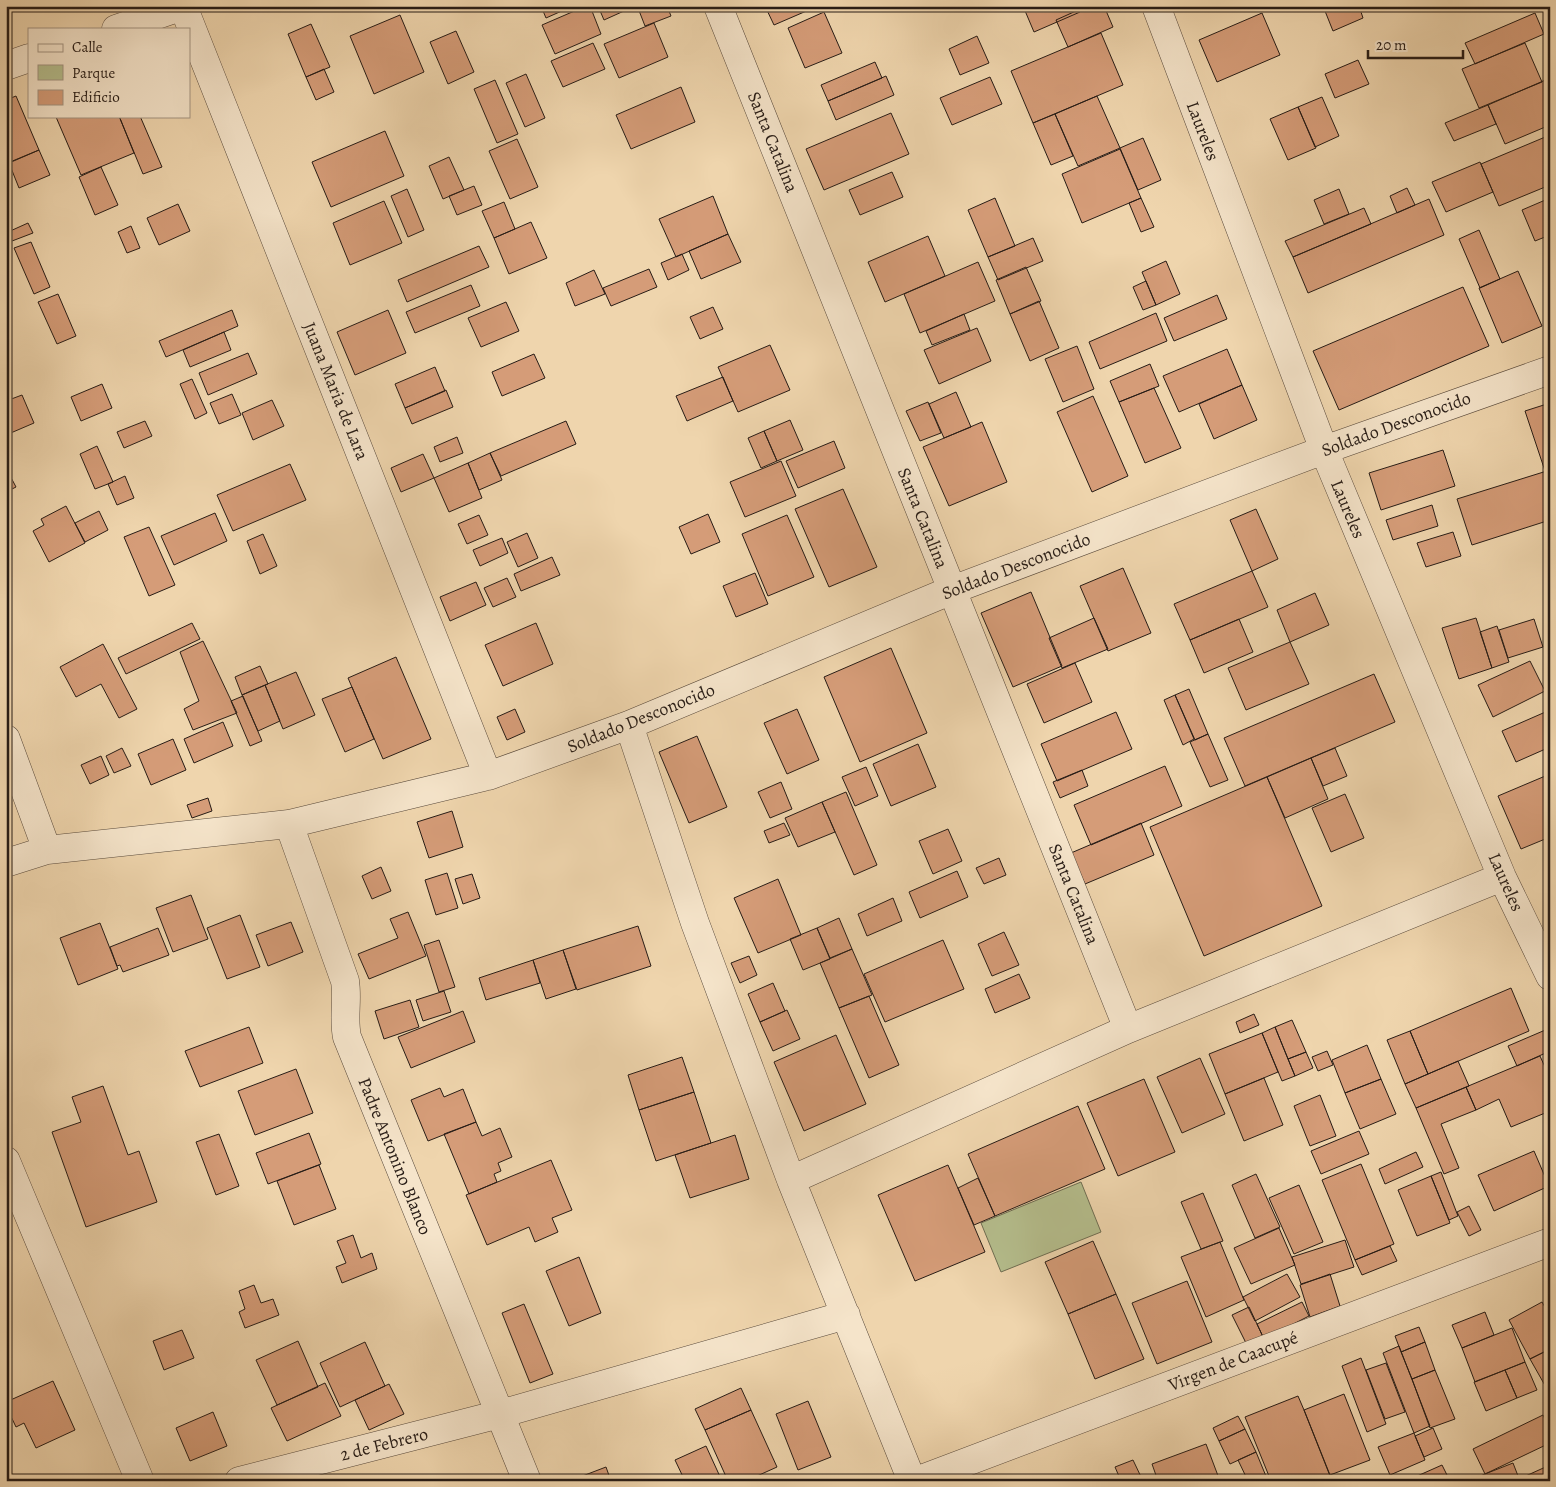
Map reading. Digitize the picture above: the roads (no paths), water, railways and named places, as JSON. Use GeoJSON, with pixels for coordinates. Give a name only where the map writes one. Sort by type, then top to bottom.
{"type":"FeatureCollection","features":[{"type":"Feature","properties":{"kind":"street"},"geometry":{"type":"LineString","coordinates":[[119,28],[183,6]]}},
{"type":"Feature","properties":{"kind":"street","name":"Juana Maria de Lara"},"geometry":{"type":"LineString","coordinates":[[183,6],[488,776]]}},
{"type":"Feature","properties":{"kind":"street","name":"Santa Catalina"},"geometry":{"type":"LineString","coordinates":[[718,6],[1128,1029]]}},
{"type":"Feature","properties":{"kind":"street","name":"Laureles"},"geometry":{"type":"LineString","coordinates":[[1156,6],[1324,450],[1502,877],[1550,976]]}},
{"type":"Feature","properties":{"kind":"street"},"geometry":{"type":"LineString","coordinates":[[6,66],[28,58]]}},
{"type":"Feature","properties":{"kind":"street","name":"Soldado Desconocido"},"geometry":{"type":"LineString","coordinates":[[6,863],[47,850],[289,824],[488,776],[629,725],[952,590],[1324,450],[1550,370]]}},
{"type":"Feature","properties":{"kind":"street"},"geometry":{"type":"LineString","coordinates":[[629,725],[695,923],[791,1180],[914,1481]]}},
{"type":"Feature","properties":{"kind":"street"},"geometry":{"type":"LineString","coordinates":[[6,739],[47,850]]}},
{"type":"Feature","properties":{"kind":"street","name":"Padre Antonino Blanco"},"geometry":{"type":"LineString","coordinates":[[289,824],[345,981],[346,1037],[527,1481]]}},
{"type":"Feature","properties":{"kind":"street"},"geometry":{"type":"LineString","coordinates":[[791,1180],[1128,1029],[1502,877]]}},
{"type":"Feature","properties":{"kind":"street"},"geometry":{"type":"LineString","coordinates":[[6,1162],[140,1481]]}},
{"type":"Feature","properties":{"kind":"street","name":"Virgen de Caacupé"},"geometry":{"type":"LineString","coordinates":[[914,1481],[1550,1242]]}},
{"type":"Feature","properties":{"kind":"street","name":"2 de Febrero"},"geometry":{"type":"LineString","coordinates":[[239,1481],[500,1414],[846,1315]]}}]}
